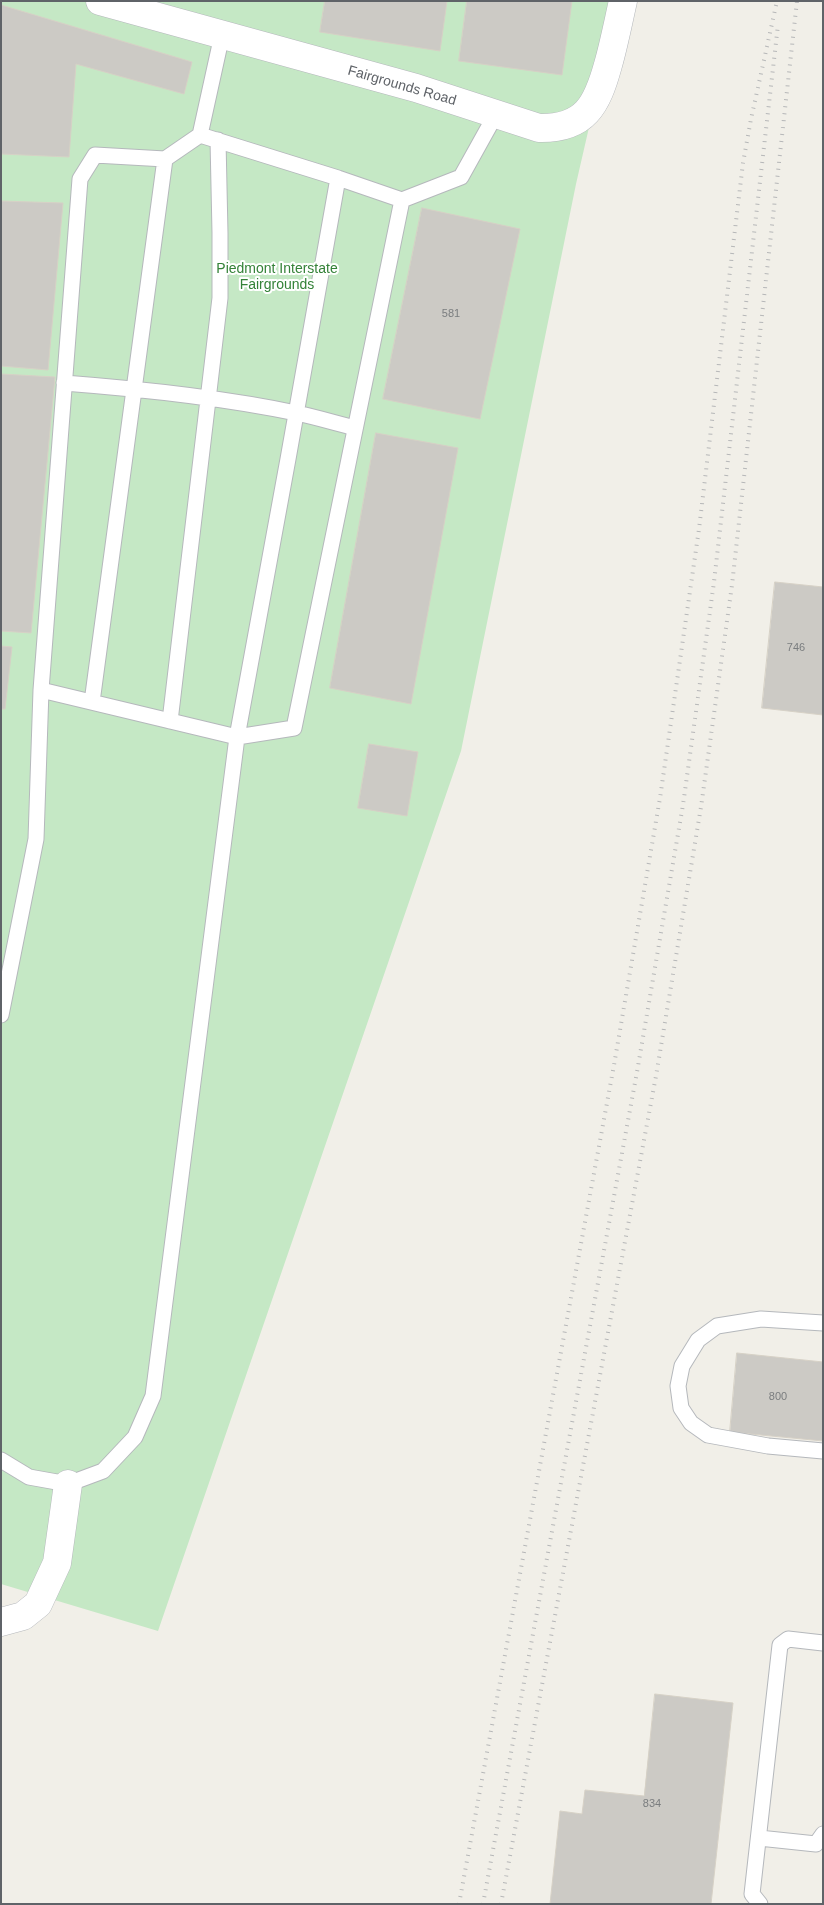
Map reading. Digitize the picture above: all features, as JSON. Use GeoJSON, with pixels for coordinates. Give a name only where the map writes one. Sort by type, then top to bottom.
{"type":"FeatureCollection","features":[{"type":"Feature","properties":{"kind":"street","name":"Fairgrounds Road"},"geometry":{"type":"LineString","coordinates":[[100,1],[416,88],[539,128],[555,129],[570,124],[584,116],[594,104],[601,90],[615,40],[623,1]]}},
{"type":"Feature","properties":{"kind":"street"},"geometry":{"type":"LineString","coordinates":[[1,1622],[23,1616],[38,1604],[57,1563],[68,1484]]}},
{"type":"Feature","properties":{"kind":"lane"},"geometry":{"type":"LineString","coordinates":[[1,1014],[36,839],[41,690],[80,179],[95,155],[165,159],[200,135],[222,35]]}},
{"type":"Feature","properties":{"kind":"lane"},"geometry":{"type":"LineString","coordinates":[[200,135],[402,200],[461,177],[496,114]]}},
{"type":"Feature","properties":{"kind":"lane"},"geometry":{"type":"LineString","coordinates":[[170,721],[220,298],[218,140]]}},
{"type":"Feature","properties":{"kind":"lane"},"geometry":{"type":"LineString","coordinates":[[92,702],[165,159]]}},
{"type":"Feature","properties":{"kind":"lane"},"geometry":{"type":"LineString","coordinates":[[1,1460],[29,1477],[68,1484],[103,1471],[135,1437],[153,1396],[237,737],[338,178]]}},
{"type":"Feature","properties":{"kind":"lane"},"geometry":{"type":"LineString","coordinates":[[41,690],[237,737],[294,728],[402,200]]}},
{"type":"Feature","properties":{"kind":"lane"},"geometry":{"type":"LineString","coordinates":[[64,383],[134,388],[208,398],[296,413],[355,428]]}},
{"type":"Feature","properties":{"kind":"lane"},"geometry":{"type":"LineString","coordinates":[[823,1323],[761,1319],[717,1326],[698,1340],[682,1366],[678,1386],[681,1408],[691,1423],[708,1435],[768,1446],[823,1451]]}},
{"type":"Feature","properties":{"kind":"lane"},"geometry":{"type":"LineString","coordinates":[[760,1904],[752,1894],[780,1645],[788,1639],[823,1643]]}},
{"type":"Feature","properties":{"kind":"lane"},"geometry":{"type":"LineString","coordinates":[[759,1838],[816,1844],[823,1834]]}},
{"type":"Feature","properties":{"kind":"green space","name":"Piedmont Interstate Fairgrounds"},"geometry":{"type":"Polygon","coordinates":[[[1,1],[618,1],[576,184],[461,751],[158,1631],[1,1584],[1,1]]]}},
{"type":"Feature","properties":{"kind":"building"},"geometry":{"type":"Polygon","coordinates":[[[325,1],[447,1],[440,51],[320,32],[325,1]]]}},
{"type":"Feature","properties":{"kind":"building"},"geometry":{"type":"Polygon","coordinates":[[[467,1],[572,1],[562,75],[459,61],[467,1]]]}},
{"type":"Feature","properties":{"kind":"building"},"geometry":{"type":"Polygon","coordinates":[[[1,5],[192,62],[184,94],[76,64],[69,157],[1,154],[1,5]]]}},
{"type":"Feature","properties":{"kind":"building"},"geometry":{"type":"Polygon","coordinates":[[[1,201],[63,203],[48,370],[1,366],[1,201]]]}},
{"type":"Feature","properties":{"kind":"building"},"geometry":{"type":"Polygon","coordinates":[[[422,208],[520,229],[480,419],[383,399],[422,208]]]}},
{"type":"Feature","properties":{"kind":"building"},"geometry":{"type":"Polygon","coordinates":[[[1,374],[55,377],[31,633],[1,631],[1,374]]]}},
{"type":"Feature","properties":{"kind":"building"},"geometry":{"type":"Polygon","coordinates":[[[376,433],[458,448],[411,704],[330,688],[376,433]]]}},
{"type":"Feature","properties":{"kind":"building"},"geometry":{"type":"Polygon","coordinates":[[[775,582],[823,587],[823,715],[762,708],[775,582]]]}},
{"type":"Feature","properties":{"kind":"building"},"geometry":{"type":"Polygon","coordinates":[[[1,646],[12,647],[5,709],[1,709],[1,646]]]}},
{"type":"Feature","properties":{"kind":"building"},"geometry":{"type":"Polygon","coordinates":[[[369,744],[418,752],[407,816],[358,808],[369,744]]]}},
{"type":"Feature","properties":{"kind":"building"},"geometry":{"type":"Polygon","coordinates":[[[737,1353],[823,1362],[823,1441],[730,1432],[737,1353]]]}},
{"type":"Feature","properties":{"kind":"building"},"geometry":{"type":"Polygon","coordinates":[[[655,1694],[733,1703],[711,1904],[550,1904],[560,1811],[582,1814],[585,1790],[644,1796],[655,1694]]]}},
{"type":"Feature","properties":{"kind":"railway"},"geometry":{"type":"LineString","coordinates":[[459,1904],[614,1065],[660,798],[699,529],[743,163],[777,1]]}},
{"type":"Feature","properties":{"kind":"railway"},"geometry":{"type":"LineString","coordinates":[[501,1904],[656,1076],[701,807],[732,585],[797,1]]}},
{"type":"Feature","properties":{"kind":"railway"},"geometry":{"type":"LineString","coordinates":[[483,1904],[637,1072],[683,805],[714,582],[778,25]]}}]}
